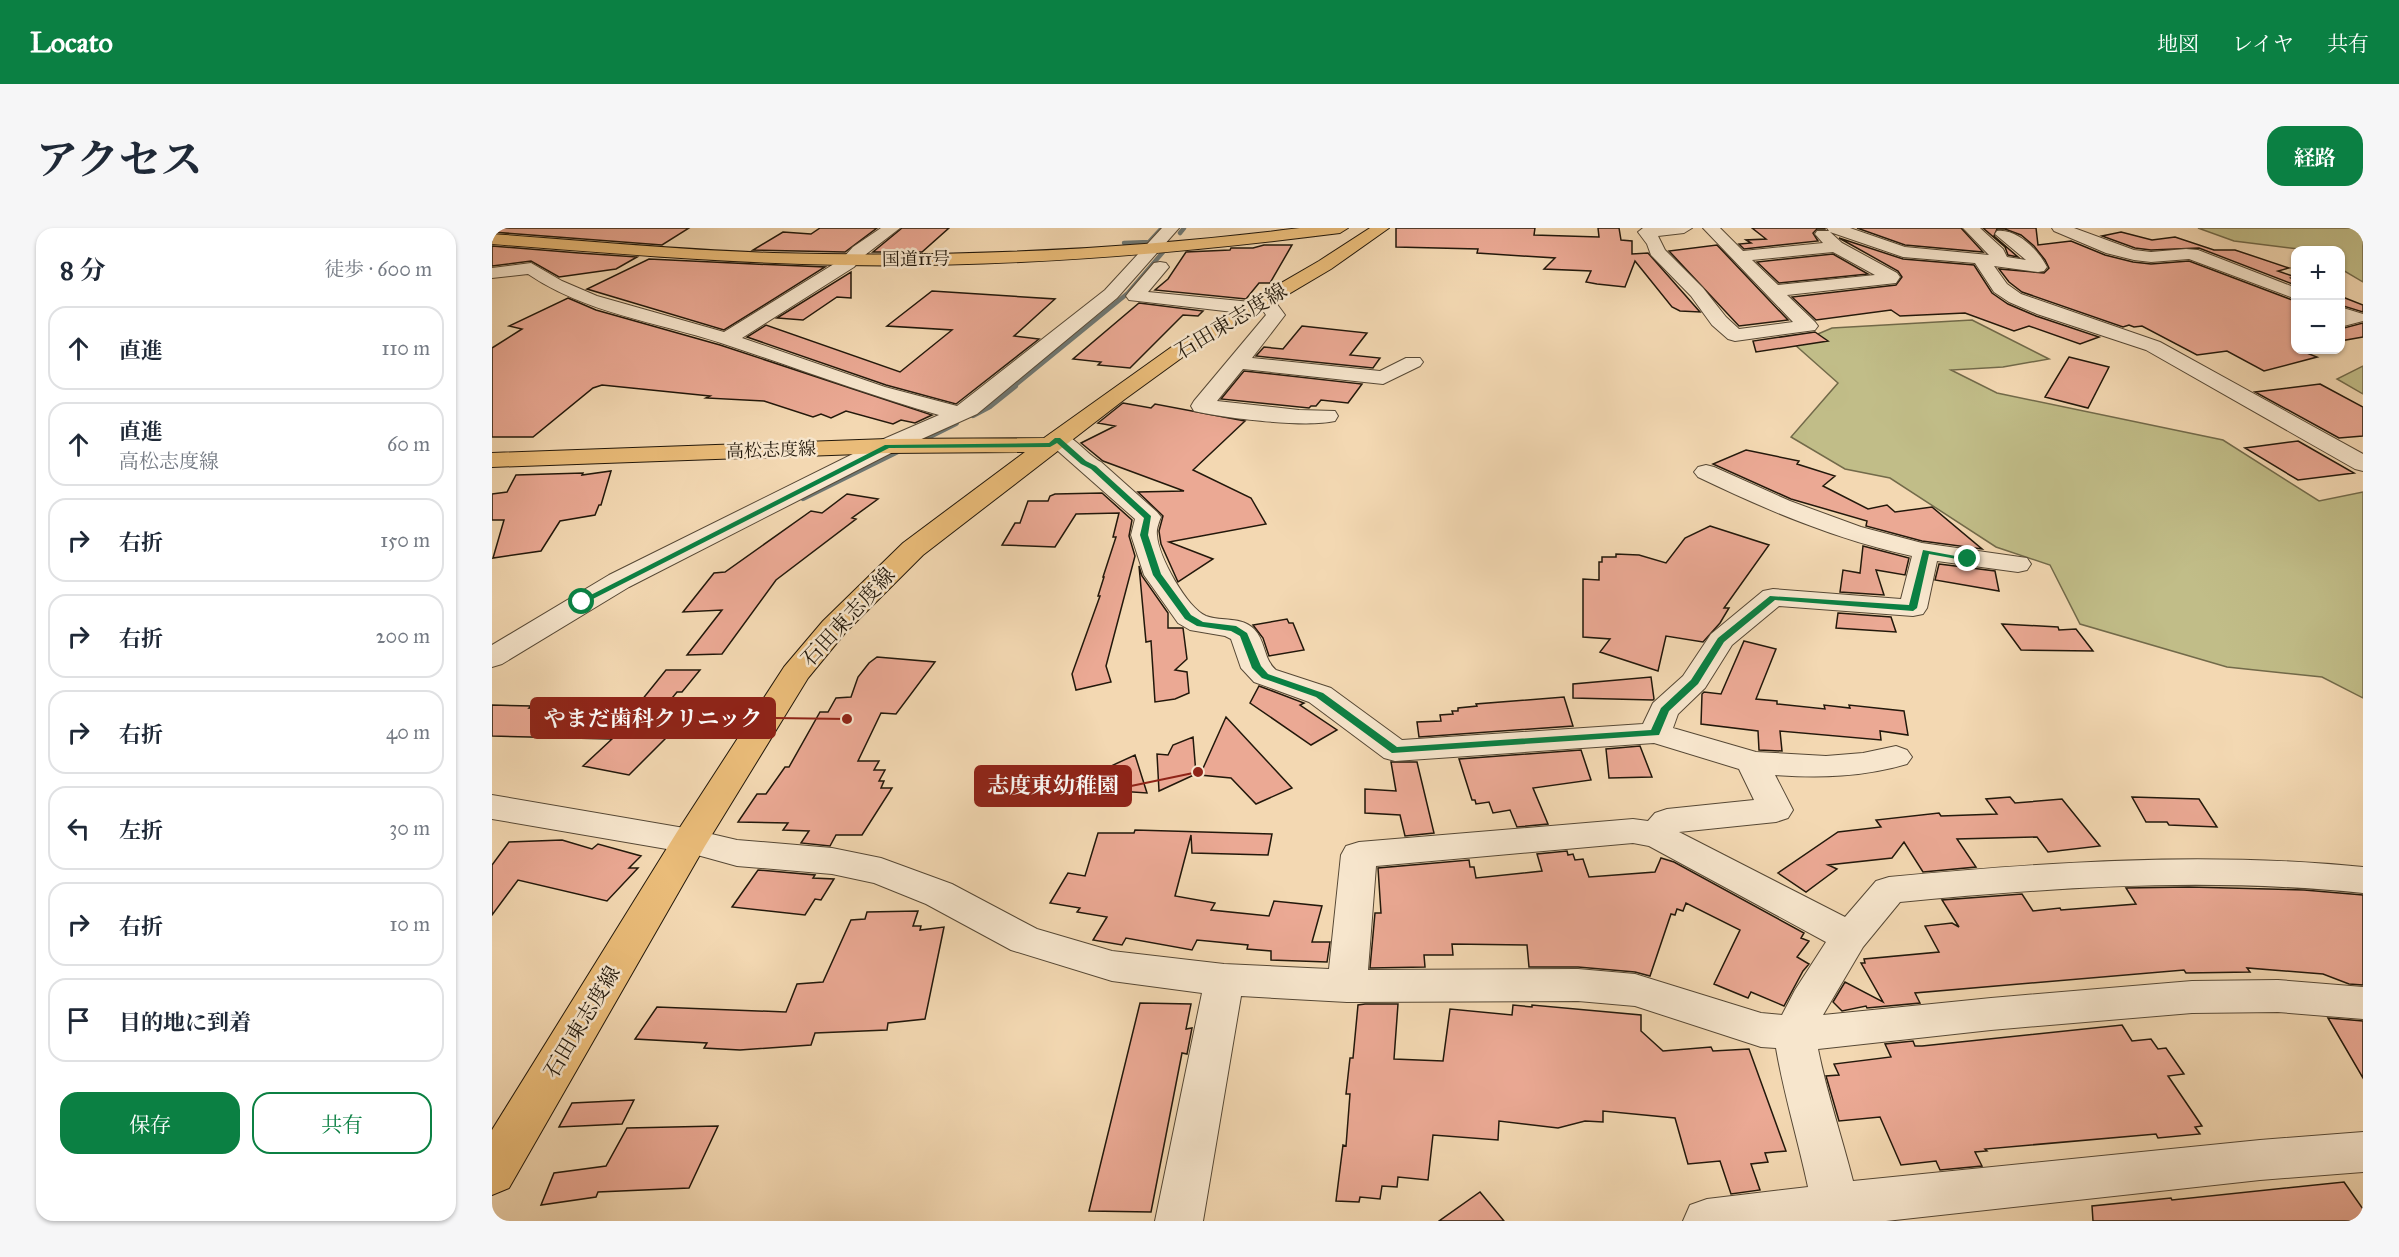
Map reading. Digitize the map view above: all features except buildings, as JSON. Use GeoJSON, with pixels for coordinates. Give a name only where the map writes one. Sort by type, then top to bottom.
{"type":"FeatureCollection","features":[{"type":"Feature","properties":{"kind":"main road","name":"国道11号"},"geometry":{"type":"LineString","coordinates":[[492,239],[703,255],[852,260],[1024,257],[1152,249],[1340,228]]}},
{"type":"Feature","properties":{"kind":"main road","name":"石田東志度線"},"geometry":{"type":"LineString","coordinates":[[492,1173],[690,841],[795,674],[834,627],[913,549],[1180,350],[1325,265],[1381,228]]}},
{"type":"Feature","properties":{"kind":"main road","name":"高松志度線"},"geometry":{"type":"LineString","coordinates":[[492,460],[1054,442]]}},
{"type":"Feature","properties":{"kind":"street"},"geometry":{"type":"LineString","coordinates":[[727,339],[852,260],[859,251],[892,228]]}},
{"type":"Feature","properties":{"kind":"street"},"geometry":{"type":"LineString","coordinates":[[492,658],[582,602],[887,446],[961,414],[1110,294],[1171,228]]}},
{"type":"Feature","properties":{"kind":"street"},"geometry":{"type":"LineString","coordinates":[[1684,228],[1646,232],[1655,243],[1657,251],[1697,292],[1719,321],[1735,335],[1808,326],[1711,228]]}},
{"type":"Feature","properties":{"kind":"street"},"geometry":{"type":"LineString","coordinates":[[1773,291],[1890,279],[1891,277],[1836,247],[1819,228]]}},
{"type":"Feature","properties":{"kind":"street"},"geometry":{"type":"LineString","coordinates":[[1835,228],[1903,252],[1956,255],[2038,267],[2035,259],[2026,249],[2002,234]]}},
{"type":"Feature","properties":{"kind":"street"},"geometry":{"type":"LineString","coordinates":[[1971,228],[1997,253],[1992,262],[2000,288],[2015,298],[2044,310],[2153,346],[2363,464]]}},
{"type":"Feature","properties":{"kind":"street"},"geometry":{"type":"LineString","coordinates":[[2060,228],[2116,253],[2149,257],[2180,253],[2192,254],[2291,292]]}},
{"type":"Feature","properties":{"kind":"street"},"geometry":{"type":"LineString","coordinates":[[1177,246],[1135,296],[1258,304],[1276,315],[1202,406],[1299,417],[1327,416]]}},
{"type":"Feature","properties":{"kind":"street"},"geometry":{"type":"LineString","coordinates":[[1739,256],[1836,247]]}},
{"type":"Feature","properties":{"kind":"street"},"geometry":{"type":"LineString","coordinates":[[492,273],[531,268],[556,285],[591,300],[727,339],[878,392],[961,414]]}},
{"type":"Feature","properties":{"kind":"street"},"geometry":{"type":"LineString","coordinates":[[2345,314],[2356,318],[2345,320]]}},
{"type":"Feature","properties":{"kind":"street"},"geometry":{"type":"LineString","coordinates":[[1236,363],[1383,378],[1413,362]]}},
{"type":"Feature","properties":{"kind":"street"},"geometry":{"type":"LineString","coordinates":[[1054,442],[1093,467],[1148,517],[1144,535],[1157,575],[1188,617],[1200,624],[1233,628],[1244,635],[1256,668],[1265,676],[1320,695],[1395,751],[1655,733],[1755,764],[1785,766],[1877,764],[1896,757]]}},
{"type":"Feature","properties":{"kind":"street"},"geometry":{"type":"LineString","coordinates":[[1706,472],[1781,507],[1831,526],[1926,551],[1968,559],[2018,564]]}},
{"type":"Feature","properties":{"kind":"street"},"geometry":{"type":"LineString","coordinates":[[1655,733],[1665,710],[1694,682],[1721,640],[1773,597],[1913,608],[1926,551]]}},
{"type":"Feature","properties":{"kind":"street"},"geometry":{"type":"LineString","coordinates":[[1657,835],[1667,821],[1776,810],[1755,769],[1755,764]]}},
{"type":"Feature","properties":{"kind":"street"},"geometry":{"type":"LineString","coordinates":[[492,807],[690,841],[737,854],[832,861],[881,871],[939,894],[1025,940],[1112,966],[1224,980],[1347,986],[1578,985],[1635,990],[1761,1030],[1794,1033],[1840,1031],[1991,1014],[2192,997],[2278,996],[2363,1003]]}},
{"type":"Feature","properties":{"kind":"street"},"geometry":{"type":"LineString","coordinates":[[1347,986],[1359,855],[1633,831],[1657,835],[1850,937]]}},
{"type":"Feature","properties":{"kind":"street"},"geometry":{"type":"LineString","coordinates":[[1837,1213],[1820,1137],[1803,1081],[1794,1033],[1809,1000],[1850,937],[1889,890],[2068,873],[2205,869],[2317,874],[2363,880]]}},
{"type":"Feature","properties":{"kind":"street"},"geometry":{"type":"LineString","coordinates":[[1179,1221],[1224,980]]}},
{"type":"Feature","properties":{"kind":"street"},"geometry":{"type":"LineString","coordinates":[[1707,1221],[1837,1213],[2260,1160],[2363,1153]]}},
{"type":"Feature","properties":{"kind":"shaded area"},"geometry":{"type":"Polygon","coordinates":[[[2198,228],[2363,228],[2363,282],[2345,271],[2345,246],[2291,246],[2291,248],[2234,241],[2198,228]]]}},
{"type":"Feature","properties":{"kind":"shaded area"},"geometry":{"type":"Polygon","coordinates":[[[1972,320],[2049,359],[2003,367],[1951,370],[1997,393],[2223,440],[2319,501],[2363,492],[2363,698],[2322,677],[2227,667],[2080,624],[2050,565],[1996,547],[1890,478],[1845,469],[1791,437],[1838,383],[1794,344],[1832,328],[1972,320]]]}},
{"type":"Feature","properties":{"kind":"shaded area"},"geometry":{"type":"Polygon","coordinates":[[[2363,366],[2363,394],[2337,379],[2363,366]]]}},
{"type":"Feature","properties":{"kind":"waterway"},"geometry":{"type":"LineString","coordinates":[[1124,243],[1149,242],[1162,228]]}},
{"type":"Feature","properties":{"kind":"waterway"},"geometry":{"type":"LineString","coordinates":[[1180,233],[1184,228]]}},
{"type":"Feature","properties":{"kind":"waterway"},"geometry":{"type":"LineString","coordinates":[[1013,387],[1128,293],[1163,252]]}},
{"type":"Feature","properties":{"kind":"waterway"},"geometry":{"type":"LineString","coordinates":[[973,415],[990,406],[1015,386]]}},
{"type":"Feature","properties":{"kind":"waterway"},"geometry":{"type":"LineString","coordinates":[[916,443],[956,423]]}},
{"type":"Feature","properties":{"kind":"waterway"},"geometry":{"type":"LineString","coordinates":[[803,498],[904,448]]}},
{"type":"Feature","properties":{"kind":"place","name":"やまだ歯科クリニック"},"geometry":{"type":"Point","coordinates":[847,719]}},
{"type":"Feature","properties":{"kind":"place","name":"志度東幼稚園"},"geometry":{"type":"Point","coordinates":[1198,772]}},
{"type":"Feature","properties":{"kind":"route"},"geometry":{"type":"LineString","coordinates":[[582,602],[887,446],[1050,445],[1058,439],[1148,517],[1144,535],[1157,575],[1188,617],[1200,624],[1233,628],[1244,635],[1256,668],[1265,676],[1295,684],[1320,695],[1395,751],[1655,733],[1665,710],[1694,682],[1721,640],[1773,597],[1913,608],[1926,551],[1968,559]]}}]}
